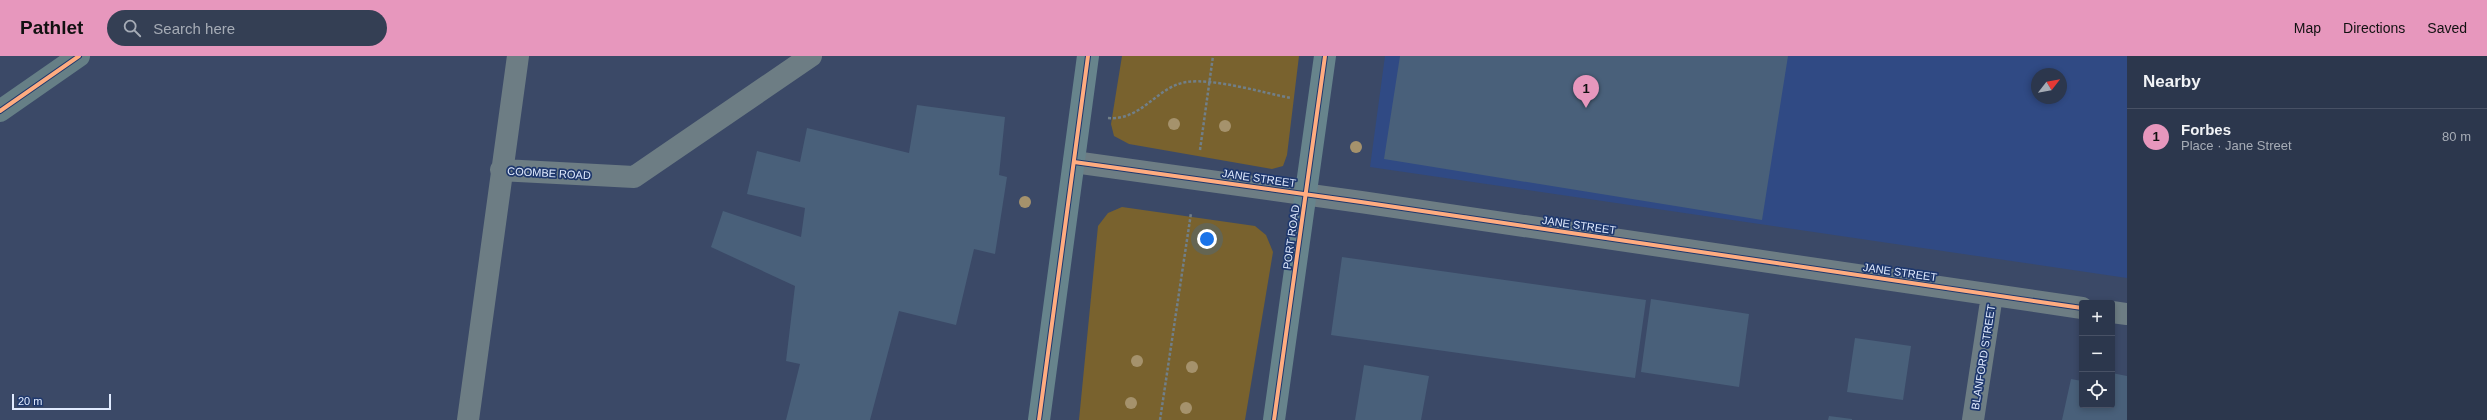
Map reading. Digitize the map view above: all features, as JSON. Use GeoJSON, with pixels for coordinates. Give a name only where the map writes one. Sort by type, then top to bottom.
{"type":"FeatureCollection","features":[{"type":"Feature","properties":{"kind":"highway"},"geometry":{"type":"LineString","coordinates":[[1039,420],[1088,56]]}},
{"type":"Feature","properties":{"kind":"highway","name":"PORT ROAD"},"geometry":{"type":"LineString","coordinates":[[1274,420],[1325,56]]}},
{"type":"Feature","properties":{"kind":"main road"},"geometry":{"type":"LineString","coordinates":[[0,110],[79,56]]}},
{"type":"Feature","properties":{"kind":"street"},"geometry":{"type":"LineString","coordinates":[[501,170],[518,56]]}},
{"type":"Feature","properties":{"kind":"street","name":"COOMBE ROAD"},"geometry":{"type":"LineString","coordinates":[[468,420],[501,170],[634,177],[811,56]]}},
{"type":"Feature","properties":{"kind":"street","name":"JANE STREET"},"geometry":{"type":"LineString","coordinates":[[1074,162],[1306,194],[2079,308]]}},
{"type":"Feature","properties":{"kind":"street","name":"BLANFORD STREET"},"geometry":{"type":"LineString","coordinates":[[1973,420],[1992,295]]}},
{"type":"Feature","properties":{"kind":"street"},"geometry":{"type":"LineString","coordinates":[[2115,312],[2127,314]]}},
{"type":"Feature","properties":{"kind":"path"},"geometry":{"type":"LineString","coordinates":[[1200,153],[1212,56]]}},
{"type":"Feature","properties":{"kind":"path"},"geometry":{"type":"LineString","coordinates":[[1108,118],[1120,119],[1137,112],[1170,89],[1187,82],[1209,82],[1296,99]]}},
{"type":"Feature","properties":{"kind":"path"},"geometry":{"type":"LineString","coordinates":[[1160,420],[1191,213]]}},
{"type":"Feature","properties":{"kind":"shaded area"},"geometry":{"type":"Polygon","coordinates":[[[1122,56],[1299,56],[1287,155],[1283,166],[1272,169],[1129,144],[1114,136],[1111,124],[1122,56]]]}},
{"type":"Feature","properties":{"kind":"shaded area"},"geometry":{"type":"Polygon","coordinates":[[[1385,56],[2127,56],[2127,278],[1370,167],[1385,56]]]}},
{"type":"Feature","properties":{"kind":"shaded area"},"geometry":{"type":"Polygon","coordinates":[[[1122,207],[1255,226],[1266,235],[1273,252],[1245,420],[1079,420],[1098,226],[1108,213],[1122,207]]]}},
{"type":"Feature","properties":{"kind":"building"},"geometry":{"type":"Polygon","coordinates":[[[1400,56],[1788,56],[1762,220],[1384,159],[1400,56]]]}},
{"type":"Feature","properties":{"kind":"building"},"geometry":{"type":"Polygon","coordinates":[[[917,105],[1005,117],[999,175],[1007,177],[995,254],[974,249],[956,325],[899,311],[870,420],[786,420],[800,364],[786,361],[795,286],[711,247],[723,211],[801,237],[805,208],[747,194],[757,151],[800,162],[807,128],[909,153],[917,105]]]}},
{"type":"Feature","properties":{"kind":"building"},"geometry":{"type":"Polygon","coordinates":[[[1342,257],[1646,300],[1635,378],[1331,335],[1342,257]]]}},
{"type":"Feature","properties":{"kind":"building"},"geometry":{"type":"Polygon","coordinates":[[[1651,299],[1749,314],[1739,387],[1641,372],[1651,299]]]}},
{"type":"Feature","properties":{"kind":"building"},"geometry":{"type":"Polygon","coordinates":[[[1855,338],[1911,346],[1903,400],[1847,392],[1855,338]]]}},
{"type":"Feature","properties":{"kind":"building"},"geometry":{"type":"Polygon","coordinates":[[[1364,365],[1429,376],[1421,420],[1355,420],[1364,365]]]}},
{"type":"Feature","properties":{"kind":"building"},"geometry":{"type":"Polygon","coordinates":[[[2115,374],[2127,376],[2127,420],[2062,420],[2071,379],[2079,380],[2079,408],[2115,408],[2115,374]]]}},
{"type":"Feature","properties":{"kind":"building"},"geometry":{"type":"Polygon","coordinates":[[[1829,416],[1852,419],[1852,420],[1828,420],[1829,416]]]}},
{"type":"Feature","properties":{"kind":"cycle path"},"geometry":{"type":"LineString","coordinates":[[0,111],[79,56]]}},
{"type":"Feature","properties":{"kind":"cycle path"},"geometry":{"type":"LineString","coordinates":[[1039,420],[1088,56]]}},
{"type":"Feature","properties":{"kind":"cycle path"},"geometry":{"type":"LineString","coordinates":[[1274,420],[1325,56]]}},
{"type":"Feature","properties":{"kind":"cycle path"},"geometry":{"type":"LineString","coordinates":[[1074,162],[1361,202],[2079,308]]}},
{"type":"Feature","properties":{"kind":"place","name":"Forbes"},"geometry":{"type":"Point","coordinates":[1586,108]}}]}
